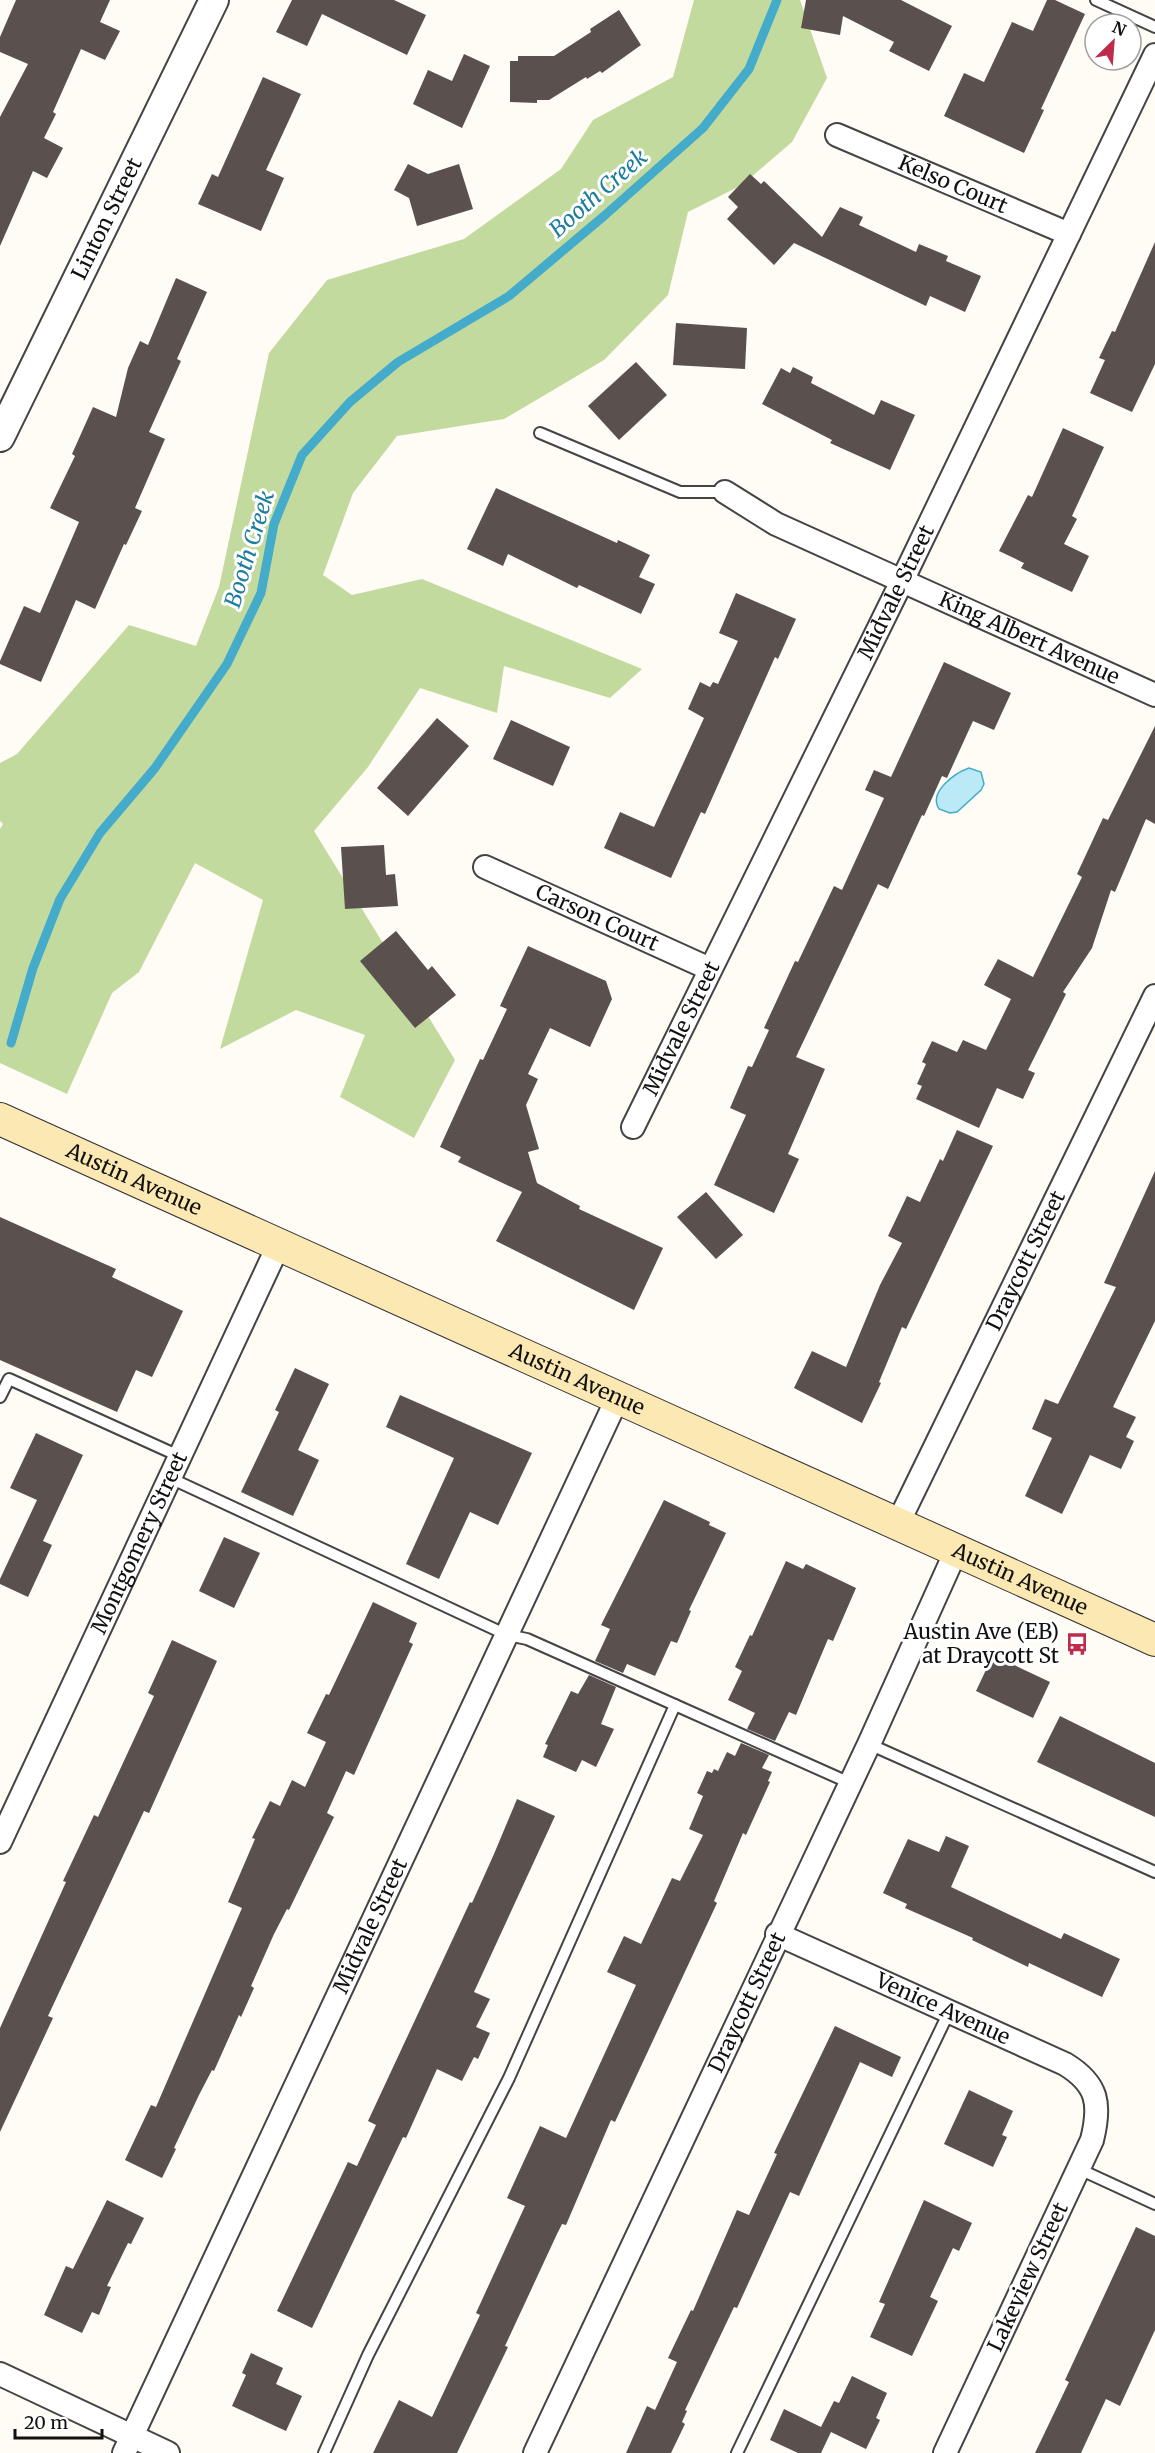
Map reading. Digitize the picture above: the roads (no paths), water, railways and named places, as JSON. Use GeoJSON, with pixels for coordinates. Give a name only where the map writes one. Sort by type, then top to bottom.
{"type":"FeatureCollection","features":[{"type":"Feature","properties":{"kind":"main road","name":"Austin Avenue"},"geometry":{"type":"LineString","coordinates":[[0,1119],[1155,1640]]}},
{"type":"Feature","properties":{"kind":"street","name":"Linton Street"},"geometry":{"type":"LineString","coordinates":[[0,437],[214,0]]}},
{"type":"Feature","properties":{"kind":"street","name":"Midvale Street"},"geometry":{"type":"LineString","coordinates":[[633,1127],[902,581],[1155,55]]}},
{"type":"Feature","properties":{"kind":"street","name":"Kelso Court"},"geometry":{"type":"LineString","coordinates":[[837,135],[1069,234]]}},
{"type":"Feature","properties":{"kind":"street","name":"King Albert Avenue"},"geometry":{"type":"LineString","coordinates":[[725,492],[776,524],[1155,695]]}},
{"type":"Feature","properties":{"kind":"street","name":"Carson Court"},"geometry":{"type":"LineString","coordinates":[[485,867],[710,969]]}},
{"type":"Feature","properties":{"kind":"street","name":"Draycott Street"},"geometry":{"type":"LineString","coordinates":[[897,1525],[1155,996]]}},
{"type":"Feature","properties":{"kind":"street","name":"Montgomery Street"},"geometry":{"type":"LineString","coordinates":[[0,1842],[279,1244]]}},
{"type":"Feature","properties":{"kind":"street","name":"Midvale Street"},"geometry":{"type":"LineString","coordinates":[[128,2445],[617,1399]]}},
{"type":"Feature","properties":{"kind":"street","name":"Draycott Street"},"geometry":{"type":"LineString","coordinates":[[535,2453],[777,1934],[869,1743],[956,1551]]}},
{"type":"Feature","properties":{"kind":"street","name":"Venice Avenue"},"geometry":{"type":"LineString","coordinates":[[777,1934],[1065,2064],[1087,2079],[1096,2098]]}},
{"type":"Feature","properties":{"kind":"street","name":"Lakeview Street"},"geometry":{"type":"LineString","coordinates":[[945,2453],[1092,2140],[1098,2118],[1096,2098]]}},
{"type":"Feature","properties":{"kind":"street"},"geometry":{"type":"LineString","coordinates":[[0,2374],[128,2445],[168,2453]]}},
{"type":"Feature","properties":{"kind":"lane"},"geometry":{"type":"LineString","coordinates":[[1096,0],[1155,27]]}},
{"type":"Feature","properties":{"kind":"lane","name":"King Albert Avenue"},"geometry":{"type":"LineString","coordinates":[[540,433],[680,492],[725,492]]}},
{"type":"Feature","properties":{"kind":"lane"},"geometry":{"type":"LineString","coordinates":[[0,1397],[4,1377],[179,1456]]}},
{"type":"Feature","properties":{"kind":"lane"},"geometry":{"type":"LineString","coordinates":[[170,1478],[507,1635],[527,1639],[850,1783]]}},
{"type":"Feature","properties":{"kind":"lane"},"geometry":{"type":"LineString","coordinates":[[324,2453],[368,2355],[509,2078],[675,1705]]}},
{"type":"Feature","properties":{"kind":"lane"},"geometry":{"type":"LineString","coordinates":[[869,1743],[1155,1872]]}},
{"type":"Feature","properties":{"kind":"lane"},"geometry":{"type":"LineString","coordinates":[[737,2453],[949,2012]]}},
{"type":"Feature","properties":{"kind":"lane"},"geometry":{"type":"LineString","coordinates":[[1079,2169],[1155,2204]]}},
{"type":"Feature","properties":{"kind":"water"},"geometry":{"type":"Polygon","coordinates":[[[969,768],[981,772],[984,784],[981,790],[957,812],[950,813],[939,809],[937,796],[940,790],[950,779],[969,768]]]}},
{"type":"Feature","properties":{"kind":"waterway","name":"Booth Creek"},"geometry":{"type":"LineString","coordinates":[[11,1043],[33,968],[60,899],[100,833],[155,768],[227,664],[261,593],[274,524],[302,455],[350,402],[398,362],[509,296],[703,128],[749,69],[777,0]]}},
{"type":"Feature","properties":{"kind":"place","name":"Austin Ave (EB) at Draycott St"},"geometry":{"type":"Point","coordinates":[1077,1644]}}]}
